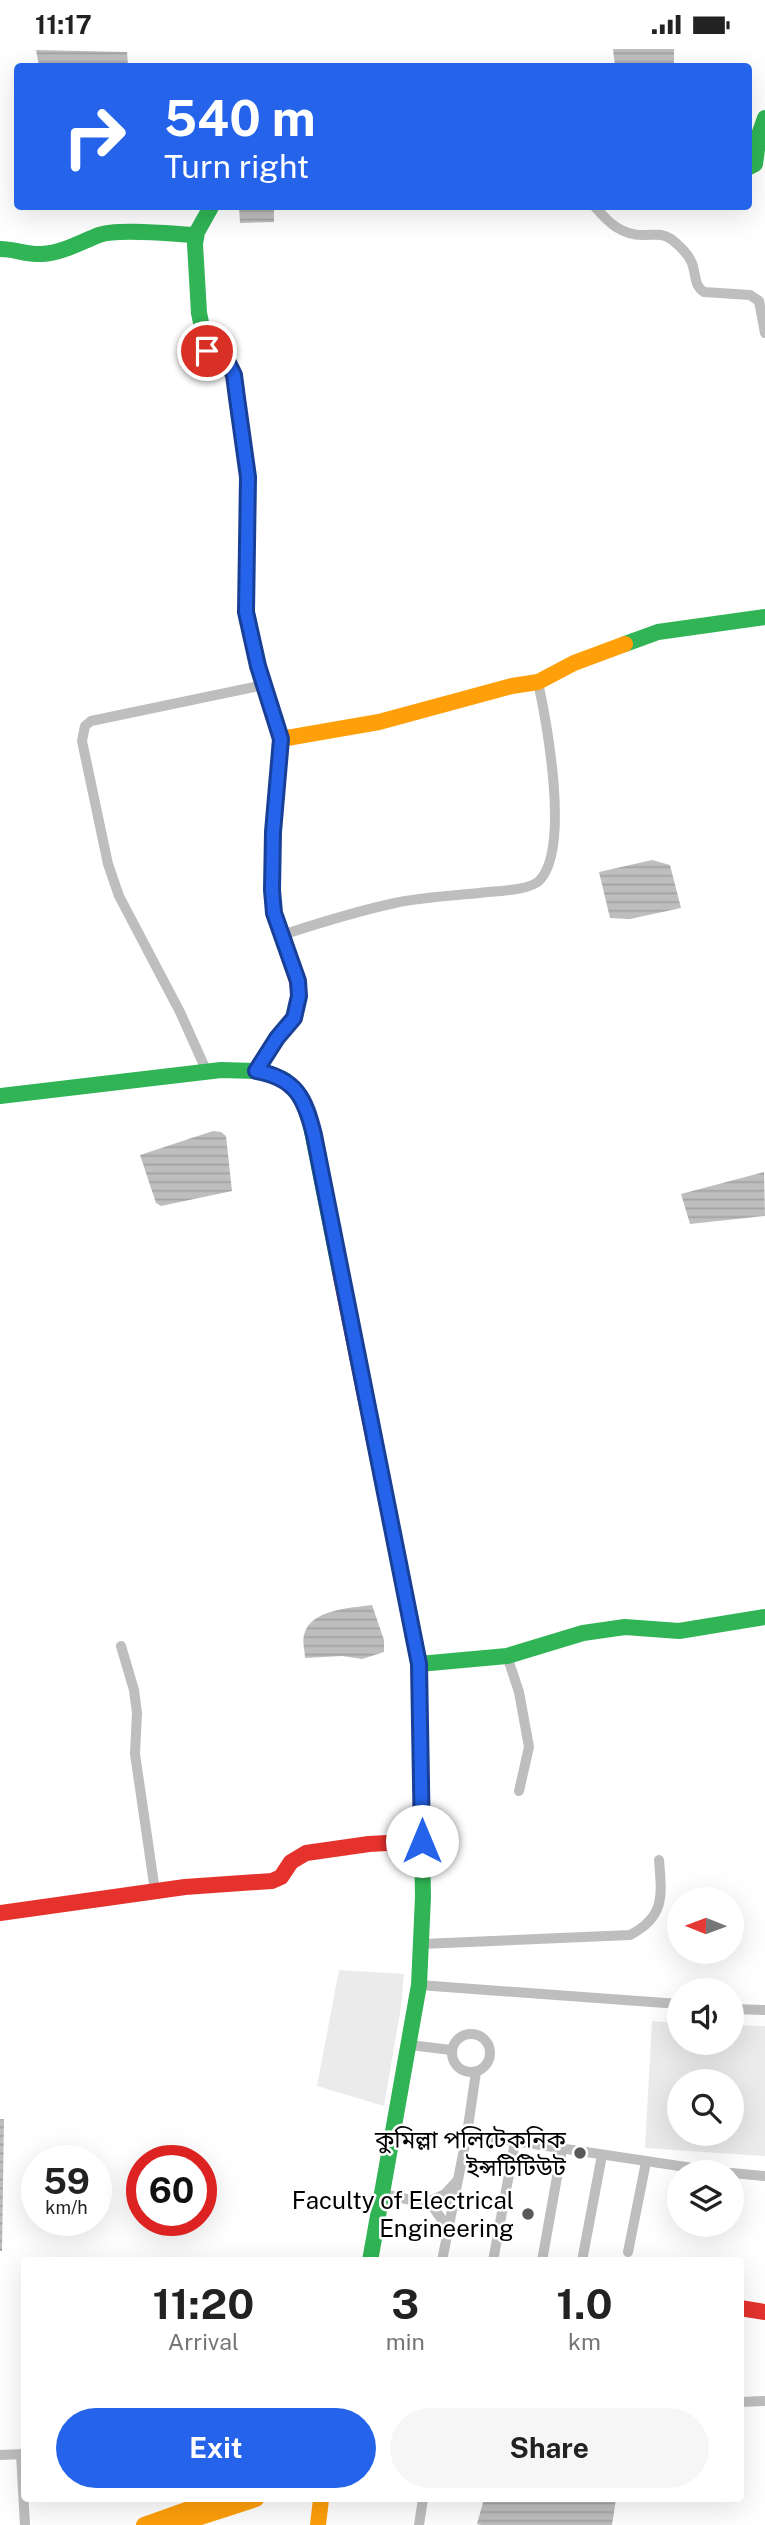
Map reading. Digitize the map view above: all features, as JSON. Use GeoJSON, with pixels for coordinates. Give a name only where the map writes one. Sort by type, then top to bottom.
{"type":"FeatureCollection","features":[{"type":"Feature","properties":{"kind":"main road"},"geometry":{"type":"LineString","coordinates":[[752,166],[755,165],[759,149],[757,127]]}},
{"type":"Feature","properties":{"kind":"main road"},"geometry":{"type":"LineString","coordinates":[[210,210],[206,222],[196,235],[198,296],[204,346],[207,351],[224,359],[234,375],[248,477],[246,612],[281,739],[273,832],[274,913],[298,981],[298,1007],[294,1018],[277,1038],[256,1071]]}},
{"type":"Feature","properties":{"kind":"main road"},"geometry":{"type":"LineString","coordinates":[[0,249],[46,254],[86,242],[100,233],[196,235]]}},
{"type":"Feature","properties":{"kind":"main road"},"geometry":{"type":"LineString","coordinates":[[281,739],[379,722],[432,710],[512,686],[538,682],[574,663],[658,632],[765,617]]}},
{"type":"Feature","properties":{"kind":"main road"},"geometry":{"type":"LineString","coordinates":[[0,1096],[207,1072],[256,1071],[273,1074],[284,1080],[299,1094],[309,1116],[419,1664],[422,1841],[422,1944],[419,1985],[371,2257]]}},
{"type":"Feature","properties":{"kind":"main road"},"geometry":{"type":"LineString","coordinates":[[419,1664],[507,1656],[583,1633],[625,1627],[679,1631],[765,1617]]}},
{"type":"Feature","properties":{"kind":"main road"},"geometry":{"type":"LineString","coordinates":[[0,1913],[155,1891],[272,1881],[281,1877],[291,1862],[306,1853],[369,1844],[422,1841]]}},
{"type":"Feature","properties":{"kind":"main road"},"geometry":{"type":"LineString","coordinates":[[744,2309],[765,2312]]}},
{"type":"Feature","properties":{"kind":"main road"},"geometry":{"type":"LineString","coordinates":[[144,2525],[209,2502]]}},
{"type":"Feature","properties":{"kind":"main road"},"geometry":{"type":"LineString","coordinates":[[176,2525],[247,2502]]}},
{"type":"Feature","properties":{"kind":"main road"},"geometry":{"type":"LineString","coordinates":[[318,2525],[321,2502]]}},
{"type":"Feature","properties":{"kind":"street"},"geometry":{"type":"LineString","coordinates":[[598,210],[620,230],[632,235],[664,235],[673,240],[687,254],[697,285],[704,292],[750,295],[758,300],[765,333]]}},
{"type":"Feature","properties":{"kind":"street"},"geometry":{"type":"LineString","coordinates":[[282,935],[397,902],[518,888],[538,883],[546,872],[550,858],[557,815],[538,682]]}},
{"type":"Feature","properties":{"kind":"street"},"geometry":{"type":"LineString","coordinates":[[207,1072],[180,1012],[119,896],[108,864],[82,732],[91,721],[264,685]]}},
{"type":"Feature","properties":{"kind":"street"},"geometry":{"type":"LineString","coordinates":[[121,1646],[134,1690],[137,1713],[135,1754],[155,1891]]}},
{"type":"Feature","properties":{"kind":"street"},"geometry":{"type":"LineString","coordinates":[[507,1656],[519,1692],[528,1747],[519,1791]]}},
{"type":"Feature","properties":{"kind":"street"},"geometry":{"type":"LineString","coordinates":[[422,1944],[630,1935],[648,1926],[658,1908],[662,1890],[660,1860]]}},
{"type":"Feature","properties":{"kind":"street"},"geometry":{"type":"LineString","coordinates":[[419,1985],[667,2003]]}},
{"type":"Feature","properties":{"kind":"street"},"geometry":{"type":"LineString","coordinates":[[744,2009],[765,2010]]}},
{"type":"Feature","properties":{"kind":"street"},"geometry":{"type":"LineString","coordinates":[[443,2257],[477,2072],[485,2066],[491,2053],[488,2041],[478,2034],[468,2034],[458,2038],[451,2050],[456,2065],[464,2070],[477,2072]]}},
{"type":"Feature","properties":{"kind":"street"},"geometry":{"type":"LineString","coordinates":[[410,2045],[451,2050]]}},
{"type":"Feature","properties":{"kind":"street"},"geometry":{"type":"LineString","coordinates":[[467,2134],[667,2165]]}},
{"type":"Feature","properties":{"kind":"street"},"geometry":{"type":"LineString","coordinates":[[494,2257],[515,2142]]}},
{"type":"Feature","properties":{"kind":"street"},"geometry":{"type":"LineString","coordinates":[[543,2257],[562,2149]]}},
{"type":"Feature","properties":{"kind":"street"},"geometry":{"type":"LineString","coordinates":[[583,2257],[603,2155]]}},
{"type":"Feature","properties":{"kind":"street"},"geometry":{"type":"LineString","coordinates":[[628,2252],[646,2162]]}},
{"type":"Feature","properties":{"kind":"street"},"geometry":{"type":"LineString","coordinates":[[744,2174],[765,2176]]}},
{"type":"Feature","properties":{"kind":"street"},"geometry":{"type":"LineString","coordinates":[[425,2203],[445,2194],[458,2180]]}},
{"type":"Feature","properties":{"kind":"street"},"geometry":{"type":"LineString","coordinates":[[383,2193],[433,2207],[448,2228]]}},
{"type":"Feature","properties":{"kind":"street"},"geometry":{"type":"LineString","coordinates":[[744,2402],[765,2401]]}},
{"type":"Feature","properties":{"kind":"street"},"geometry":{"type":"LineString","coordinates":[[0,2455],[21,2454]]}},
{"type":"Feature","properties":{"kind":"street"},"geometry":{"type":"LineString","coordinates":[[24,2502],[25,2525]]}},
{"type":"Feature","properties":{"kind":"street"},"geometry":{"type":"LineString","coordinates":[[419,2525],[423,2502]]}},
{"type":"Feature","properties":{"kind":"shaded area"},"geometry":{"type":"Polygon","coordinates":[[[613,49],[674,49],[674,63],[615,63],[613,49]]]}},
{"type":"Feature","properties":{"kind":"shaded area"},"geometry":{"type":"Polygon","coordinates":[[[36,50],[127,52],[128,63],[38,63],[36,50]]]}},
{"type":"Feature","properties":{"kind":"shaded area"},"geometry":{"type":"Polygon","coordinates":[[[239,210],[274,210],[274,222],[240,223],[239,210]]]}},
{"type":"Feature","properties":{"kind":"shaded area"},"geometry":{"type":"Polygon","coordinates":[[[652,860],[670,865],[681,908],[630,919],[610,918],[599,872],[652,860]]]}},
{"type":"Feature","properties":{"kind":"shaded area"},"geometry":{"type":"Polygon","coordinates":[[[213,1131],[226,1136],[232,1191],[161,1206],[156,1203],[140,1155],[213,1131]]]}},
{"type":"Feature","properties":{"kind":"shaded area"},"geometry":{"type":"Polygon","coordinates":[[[764,1172],[765,1216],[690,1224],[681,1194],[764,1172]]]}},
{"type":"Feature","properties":{"kind":"shaded area"},"geometry":{"type":"Polygon","coordinates":[[[372,1605],[384,1640],[384,1652],[362,1659],[342,1656],[305,1658],[304,1635],[314,1620],[332,1611],[372,1605]]]}},
{"type":"Feature","properties":{"kind":"shaded area"},"geometry":{"type":"Polygon","coordinates":[[[339,1970],[404,1974],[384,2106],[317,2086],[339,1970]]]}},
{"type":"Feature","properties":{"kind":"shaded area"},"geometry":{"type":"Polygon","coordinates":[[[652,2021],[667,2022],[667,2055],[744,2055],[744,2025],[765,2026],[765,2156],[645,2148],[652,2021]]]}},
{"type":"Feature","properties":{"kind":"shaded area"},"geometry":{"type":"Polygon","coordinates":[[[0,2119],[4,2119],[2,2251],[0,2251],[0,2119]]]}},
{"type":"Feature","properties":{"kind":"shaded area"},"geometry":{"type":"Polygon","coordinates":[[[483,2502],[616,2502],[612,2525],[477,2524],[483,2502]]]}},
{"type":"Feature","properties":{"kind":"traffic: fast"},"geometry":{"type":"LineString","coordinates":[[752,166],[755,164],[759,135],[765,118]]}},
{"type":"Feature","properties":{"kind":"traffic: fast"},"geometry":{"type":"LineString","coordinates":[[209,210],[197,232],[195,244],[199,313],[207,351],[224,359],[234,375],[248,477],[246,596]]}},
{"type":"Feature","properties":{"kind":"traffic: fast"},"geometry":{"type":"LineString","coordinates":[[0,249],[42,254],[64,249],[99,235],[119,232],[196,235]]}},
{"type":"Feature","properties":{"kind":"traffic: fast"},"geometry":{"type":"LineString","coordinates":[[625,644],[658,632],[765,617]]}},
{"type":"Feature","properties":{"kind":"traffic: fast"},"geometry":{"type":"LineString","coordinates":[[0,1096],[221,1070],[255,1071],[285,1080],[300,1096],[309,1116],[340,1272]]}},
{"type":"Feature","properties":{"kind":"traffic: fast"},"geometry":{"type":"LineString","coordinates":[[371,2257],[419,1985],[423,1897],[419,1664],[404,1589]]}},
{"type":"Feature","properties":{"kind":"traffic: fast"},"geometry":{"type":"LineString","coordinates":[[419,1664],[507,1656],[583,1633],[625,1627],[679,1631],[765,1617]]}},
{"type":"Feature","properties":{"kind":"traffic: slow"},"geometry":{"type":"LineString","coordinates":[[281,739],[379,722],[512,686],[538,682],[574,663],[625,644]]}},
{"type":"Feature","properties":{"kind":"traffic: slow"},"geometry":{"type":"LineString","coordinates":[[144,2525],[209,2502]]}},
{"type":"Feature","properties":{"kind":"traffic: slow"},"geometry":{"type":"LineString","coordinates":[[176,2525],[247,2502]]}},
{"type":"Feature","properties":{"kind":"traffic: slow"},"geometry":{"type":"LineString","coordinates":[[318,2525],[321,2502]]}},
{"type":"Feature","properties":{"kind":"traffic: jam"},"geometry":{"type":"LineString","coordinates":[[246,596],[246,612],[258,666],[281,739],[273,832],[272,890],[274,913],[297,981],[299,996],[294,1018],[277,1038],[256,1071]]}},
{"type":"Feature","properties":{"kind":"traffic: jam"},"geometry":{"type":"LineString","coordinates":[[340,1272],[404,1589]]}},
{"type":"Feature","properties":{"kind":"traffic: jam"},"geometry":{"type":"LineString","coordinates":[[0,1913],[185,1887],[272,1881],[281,1877],[291,1862],[306,1853],[369,1844],[422,1841]]}},
{"type":"Feature","properties":{"kind":"traffic: jam"},"geometry":{"type":"LineString","coordinates":[[744,2309],[765,2312]]}},
{"type":"Feature","properties":{"kind":"place","name":"কুমিল্লা পলিটেকনিক ইন্সটিটিউট"},"geometry":{"type":"Point","coordinates":[580,2153]}},
{"type":"Feature","properties":{"kind":"place","name":"Faculty of Electrical Engineering"},"geometry":{"type":"Point","coordinates":[528,2214]}},
{"type":"Feature","properties":{"kind":"route"},"geometry":{"type":"LineString","coordinates":[[207,351],[224,359],[234,375],[248,477],[246,612],[258,666],[281,739],[273,832],[274,913],[298,981],[298,1007],[294,1018],[277,1038],[256,1071],[273,1074],[299,1094],[305,1103],[314,1135],[419,1664],[422,1841]]}}]}
